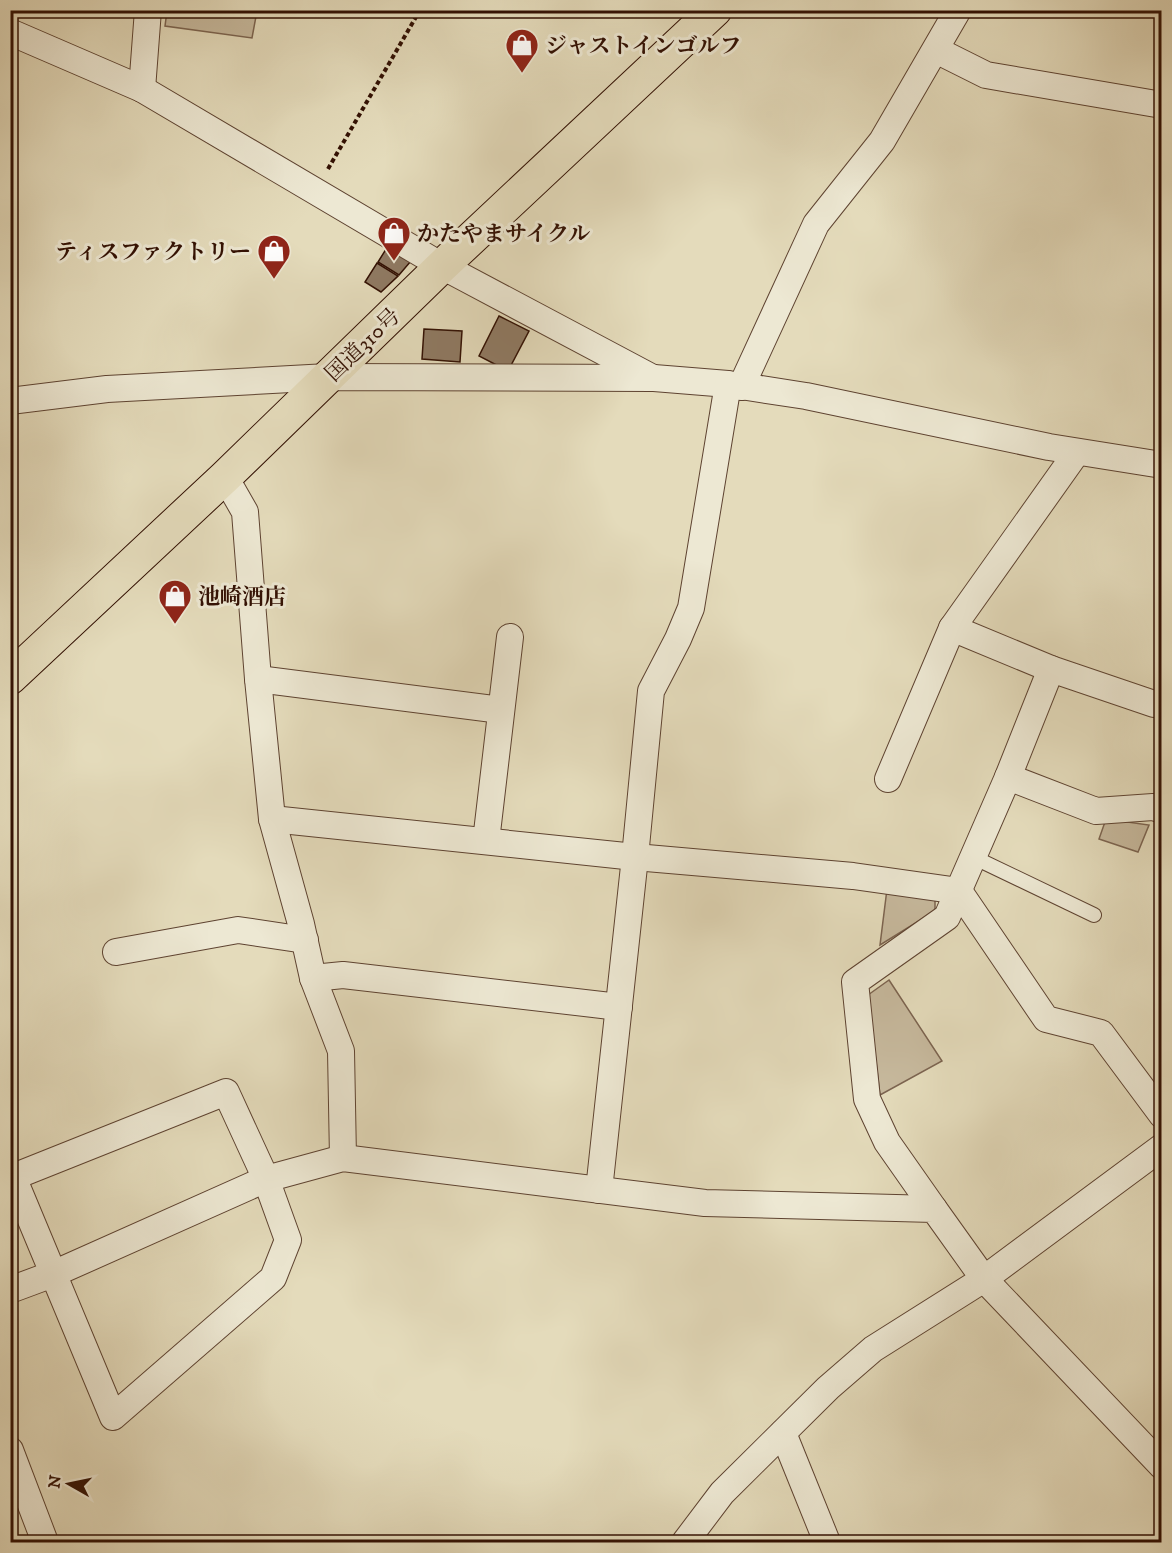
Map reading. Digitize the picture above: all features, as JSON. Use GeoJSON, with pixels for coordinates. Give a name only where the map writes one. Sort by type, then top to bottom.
{"type":"FeatureCollection","features":[{"type":"Feature","properties":{"kind":"highway","name":"国道310号"},"geometry":{"type":"LineString","coordinates":[[10,678],[225,477],[442,266],[715,10]]}},
{"type":"Feature","properties":{"kind":"street"},"geometry":{"type":"LineString","coordinates":[[142,89],[148,10]]}},
{"type":"Feature","properties":{"kind":"street"},"geometry":{"type":"LineString","coordinates":[[599,1190],[651,691],[691,609],[734,386],[816,224],[882,141],[958,10]]}},
{"type":"Feature","properties":{"kind":"street"},"geometry":{"type":"LineString","coordinates":[[10,32],[142,89],[442,266],[654,378]]}},
{"type":"Feature","properties":{"kind":"street"},"geometry":{"type":"LineString","coordinates":[[936,50],[986,75],[1161,105]]}},
{"type":"Feature","properties":{"kind":"street"},"geometry":{"type":"LineString","coordinates":[[10,400],[107,388],[328,377],[654,378],[806,396],[1077,452],[1161,465]]}},
{"type":"Feature","properties":{"kind":"street"},"geometry":{"type":"LineString","coordinates":[[888,779],[952,628],[1077,452]]}},
{"type":"Feature","properties":{"kind":"street"},"geometry":{"type":"LineString","coordinates":[[225,477],[245,512],[272,819],[313,978],[341,1051],[343,1158]]}},
{"type":"Feature","properties":{"kind":"street"},"geometry":{"type":"LineString","coordinates":[[952,628],[1051,669],[1154,704],[1161,702]]}},
{"type":"Feature","properties":{"kind":"street"},"geometry":{"type":"LineString","coordinates":[[486,841],[510,636]]}},
{"type":"Feature","properties":{"kind":"street"},"geometry":{"type":"LineString","coordinates":[[1051,669],[1008,777],[947,917],[855,982],[867,1099],[887,1142],[984,1279],[1161,1466]]}},
{"type":"Feature","properties":{"kind":"street"},"geometry":{"type":"LineString","coordinates":[[258,679],[501,710]]}},
{"type":"Feature","properties":{"kind":"street"},"geometry":{"type":"LineString","coordinates":[[1008,777],[1096,811],[1153,807],[1161,810]]}},
{"type":"Feature","properties":{"kind":"street"},"geometry":{"type":"LineString","coordinates":[[272,819],[635,857],[853,876],[959,891],[1046,1019],[1101,1033],[1161,1115]]}},
{"type":"Feature","properties":{"kind":"street"},"geometry":{"type":"LineString","coordinates":[[116,952],[238,930],[305,940]]}},
{"type":"Feature","properties":{"kind":"street"},"geometry":{"type":"LineString","coordinates":[[313,978],[343,975],[619,1007]]}},
{"type":"Feature","properties":{"kind":"street"},"geometry":{"type":"LineString","coordinates":[[226,1092],[266,1179],[288,1240],[273,1278],[113,1417],[13,1177],[226,1092]]}},
{"type":"Feature","properties":{"kind":"street"},"geometry":{"type":"LineString","coordinates":[[685,1542],[722,1493],[873,1349],[984,1279],[1161,1147]]}},
{"type":"Feature","properties":{"kind":"street"},"geometry":{"type":"LineString","coordinates":[[10,1290],[53,1274],[266,1179],[343,1158],[705,1203],[934,1209]]}},
{"type":"Feature","properties":{"kind":"street"},"geometry":{"type":"LineString","coordinates":[[783,1433],[827,1542]]}},
{"type":"Feature","properties":{"kind":"street"},"geometry":{"type":"LineString","coordinates":[[10,1450],[45,1542]]}},
{"type":"Feature","properties":{"kind":"lane"},"geometry":{"type":"LineString","coordinates":[[973,857],[1094,915]]}},
{"type":"Feature","properties":{"kind":"path"},"geometry":{"type":"LineString","coordinates":[[315,190],[420,10]]}},
{"type":"Feature","properties":{"kind":"shaded area"},"geometry":{"type":"Polygon","coordinates":[[[167,11],[257,11],[252,38],[165,26],[167,11]]]}},
{"type":"Feature","properties":{"kind":"shaded area"},"geometry":{"type":"Polygon","coordinates":[[[1106,819],[1149,825],[1138,852],[1099,839],[1106,819]]]}},
{"type":"Feature","properties":{"kind":"shaded area"},"geometry":{"type":"Polygon","coordinates":[[[887,889],[935,896],[935,911],[880,945],[887,889]]]}},
{"type":"Feature","properties":{"kind":"shaded area"},"geometry":{"type":"Polygon","coordinates":[[[889,980],[942,1061],[880,1095],[868,995],[889,980]]]}},
{"type":"Feature","properties":{"kind":"building"},"geometry":{"type":"Polygon","coordinates":[[[388,246],[411,261],[399,275],[378,262],[388,246]]]}},
{"type":"Feature","properties":{"kind":"building"},"geometry":{"type":"Polygon","coordinates":[[[377,263],[398,276],[381,292],[365,282],[377,263]]]}},
{"type":"Feature","properties":{"kind":"building"},"geometry":{"type":"Polygon","coordinates":[[[499,316],[529,331],[508,371],[479,356],[499,316]]]}},
{"type":"Feature","properties":{"kind":"building"},"geometry":{"type":"Polygon","coordinates":[[[424,329],[462,331],[460,362],[422,359],[424,329]]]}},
{"type":"Feature","properties":{"kind":"place","name":"ジャストインゴルフ"},"geometry":{"type":"Point","coordinates":[522,74]}},
{"type":"Feature","properties":{"kind":"place","name":"かたやまサイクル"},"geometry":{"type":"Point","coordinates":[394,262]}},
{"type":"Feature","properties":{"kind":"place","name":"ティスファクトリー"},"geometry":{"type":"Point","coordinates":[274,280]}},
{"type":"Feature","properties":{"kind":"place","name":"池崎酒店"},"geometry":{"type":"Point","coordinates":[175,625]}}]}
